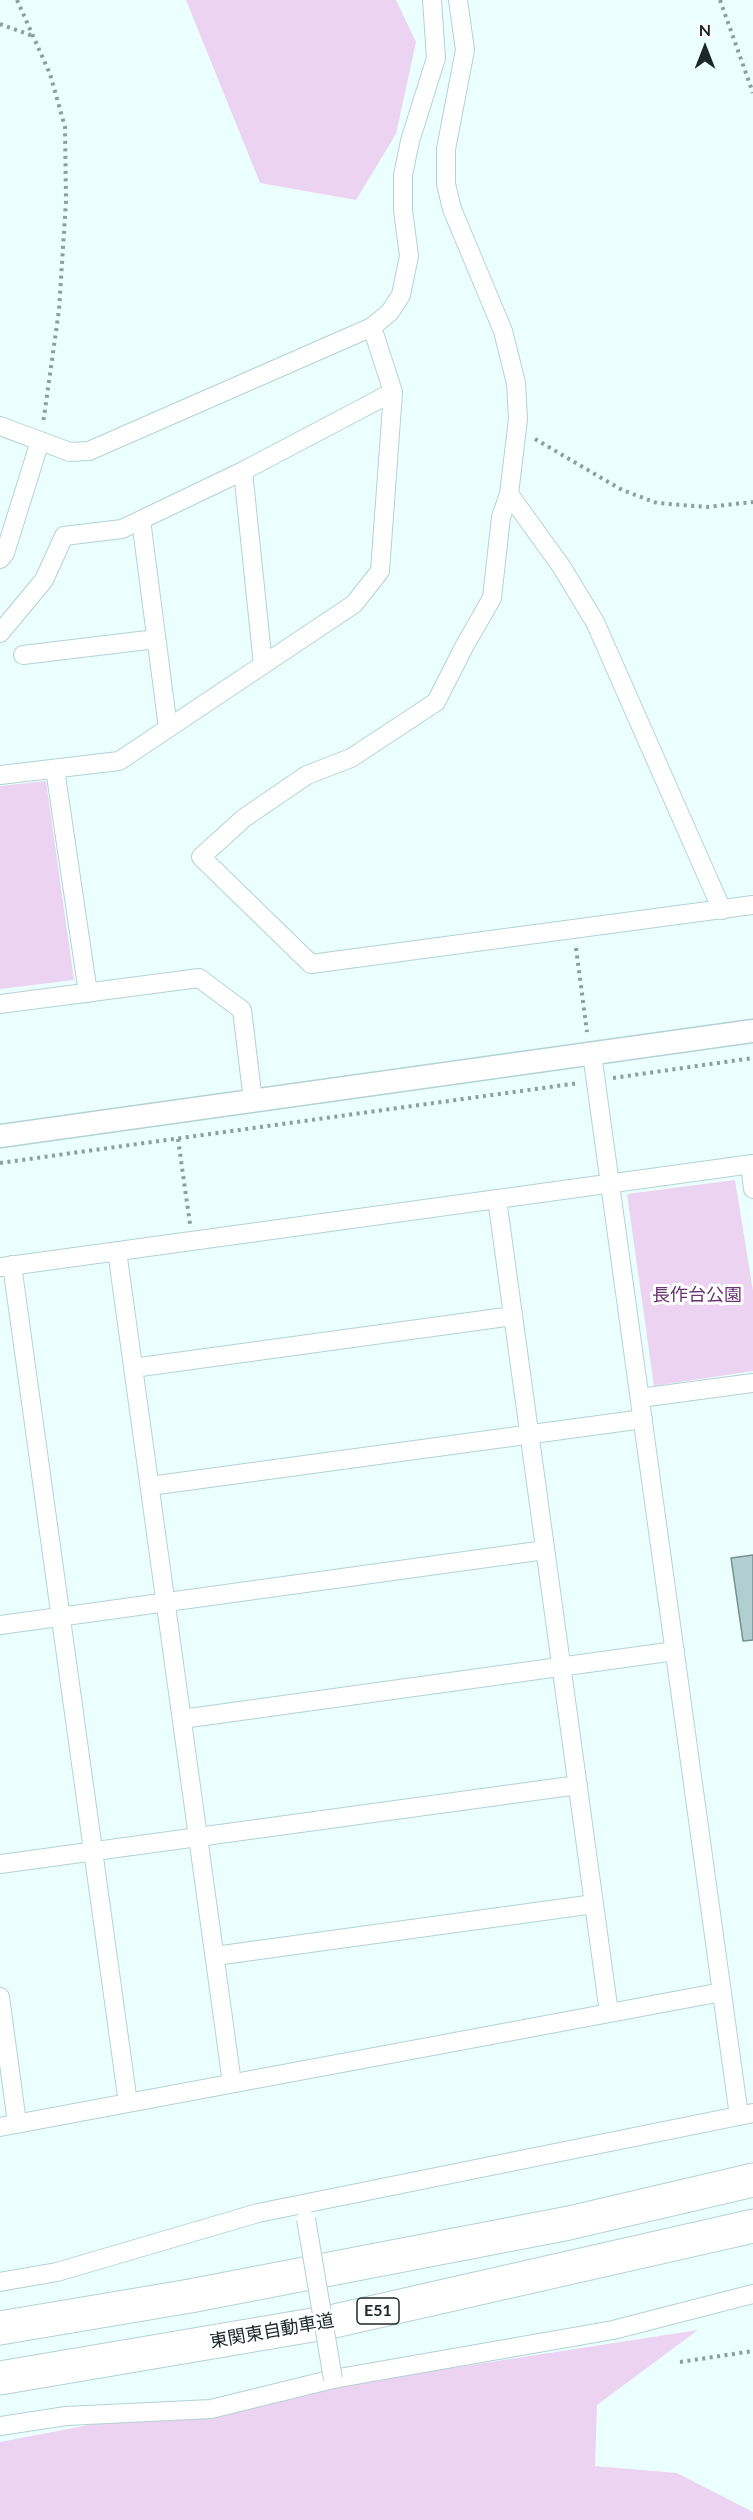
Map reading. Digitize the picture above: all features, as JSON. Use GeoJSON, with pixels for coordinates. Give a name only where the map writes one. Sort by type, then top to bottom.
{"type":"FeatureCollection","features":[{"type":"Feature","properties":{"kind":"highway"},"geometry":{"type":"LineString","coordinates":[[0,2328],[190,2296],[558,2225],[753,2180]]}},
{"type":"Feature","properties":{"kind":"highway","name":"東関東自動車道"},"geometry":{"type":"LineString","coordinates":[[0,2378],[330,2322],[753,2226]]}},
{"type":"Feature","properties":{"kind":"street"},"geometry":{"type":"LineString","coordinates":[[0,426],[70,452],[89,452],[372,327],[390,312],[401,295],[409,256],[404,210],[404,176],[410,141],[436,58],[432,0]]}},
{"type":"Feature","properties":{"kind":"street"},"geometry":{"type":"LineString","coordinates":[[458,0],[465,50],[446,149],[446,184],[453,209],[503,331],[516,383],[518,419],[516,437],[509,494],[501,517],[492,598],[436,702],[351,758],[306,775],[244,818],[201,857],[311,964],[753,905]]}},
{"type":"Feature","properties":{"kind":"street"},"geometry":{"type":"LineString","coordinates":[[0,775],[119,761],[354,604],[380,571],[393,392],[372,327]]}},
{"type":"Feature","properties":{"kind":"street"},"geometry":{"type":"LineString","coordinates":[[0,633],[44,580],[64,536],[122,529],[243,471],[393,392]]}},
{"type":"Feature","properties":{"kind":"street"},"geometry":{"type":"LineString","coordinates":[[0,559],[5,553],[40,441]]}},
{"type":"Feature","properties":{"kind":"street"},"geometry":{"type":"LineString","coordinates":[[243,471],[263,665]]}},
{"type":"Feature","properties":{"kind":"street"},"geometry":{"type":"LineString","coordinates":[[509,494],[561,566],[595,622],[722,910]]}},
{"type":"Feature","properties":{"kind":"street"},"geometry":{"type":"LineString","coordinates":[[141,520],[168,728]]}},
{"type":"Feature","properties":{"kind":"street"},"geometry":{"type":"LineString","coordinates":[[23,655],[156,639]]}},
{"type":"Feature","properties":{"kind":"street"},"geometry":{"type":"LineString","coordinates":[[55,769],[88,993]]}},
{"type":"Feature","properties":{"kind":"street"},"geometry":{"type":"LineString","coordinates":[[0,1004],[199,978],[242,1010],[253,1101]]}},
{"type":"Feature","properties":{"kind":"street"},"geometry":{"type":"LineString","coordinates":[[0,1136],[253,1101],[590,1043],[753,1031]]}},
{"type":"Feature","properties":{"kind":"street"},"geometry":{"type":"LineString","coordinates":[[0,2282],[57,2272],[258,2213],[305,2212],[746,2115],[722,1992],[590,1043]]}},
{"type":"Feature","properties":{"kind":"street"},"geometry":{"type":"LineString","coordinates":[[128,2103],[61,1617],[6,1266],[751,1164],[753,1189]]}},
{"type":"Feature","properties":{"kind":"street"},"geometry":{"type":"LineString","coordinates":[[497,1199],[609,2013]]}},
{"type":"Feature","properties":{"kind":"street"},"geometry":{"type":"LineString","coordinates":[[117,1251],[232,2083]]}},
{"type":"Feature","properties":{"kind":"street"},"geometry":{"type":"LineString","coordinates":[[133,1368],[513,1316]]}},
{"type":"Feature","properties":{"kind":"street"},"geometry":{"type":"LineString","coordinates":[[640,1398],[753,1383]]}},
{"type":"Feature","properties":{"kind":"street"},"geometry":{"type":"LineString","coordinates":[[150,1486],[643,1419]]}},
{"type":"Feature","properties":{"kind":"street"},"geometry":{"type":"LineString","coordinates":[[0,1625],[546,1550]]}},
{"type":"Feature","properties":{"kind":"street"},"geometry":{"type":"LineString","coordinates":[[182,1719],[675,1651]]}},
{"type":"Feature","properties":{"kind":"street"},"geometry":{"type":"LineString","coordinates":[[0,1864],[578,1785]]}},
{"type":"Feature","properties":{"kind":"street"},"geometry":{"type":"LineString","coordinates":[[215,1956],[594,1904]]}},
{"type":"Feature","properties":{"kind":"street"},"geometry":{"type":"LineString","coordinates":[[1,2009],[9,2125],[722,1992]]}},
{"type":"Feature","properties":{"kind":"street"},"geometry":{"type":"LineString","coordinates":[[305,2212],[333,2379]]}},
{"type":"Feature","properties":{"kind":"street"},"geometry":{"type":"LineString","coordinates":[[0,2426],[66,2416],[211,2409],[333,2379],[613,2330],[753,2294]]}},
{"type":"Feature","properties":{"kind":"path"},"geometry":{"type":"LineString","coordinates":[[17,0],[50,74],[65,127],[66,201],[59,310],[49,393],[40,441]]}},
{"type":"Feature","properties":{"kind":"path"},"geometry":{"type":"LineString","coordinates":[[720,0],[753,93]]}},
{"type":"Feature","properties":{"kind":"path"},"geometry":{"type":"LineString","coordinates":[[0,24],[34,37]]}},
{"type":"Feature","properties":{"kind":"path"},"geometry":{"type":"LineString","coordinates":[[516,437],[537,439],[622,490],[657,503],[707,507],[753,502]]}},
{"type":"Feature","properties":{"kind":"path"},"geometry":{"type":"LineString","coordinates":[[573,930],[590,1043]]}},
{"type":"Feature","properties":{"kind":"path"},"geometry":{"type":"LineString","coordinates":[[0,1163],[753,1058]]}},
{"type":"Feature","properties":{"kind":"path"},"geometry":{"type":"LineString","coordinates":[[178,1138],[192,1241]]}},
{"type":"Feature","properties":{"kind":"path"},"geometry":{"type":"LineString","coordinates":[[680,2362],[753,2351]]}},
{"type":"Feature","properties":{"kind":"green space"},"geometry":{"type":"Polygon","coordinates":[[[186,0],[396,0],[416,42],[396,134],[356,200],[260,183],[186,0]]]}},
{"type":"Feature","properties":{"kind":"green space"},"geometry":{"type":"Polygon","coordinates":[[[46,781],[74,980],[0,989],[0,786],[46,781]]]}},
{"type":"Feature","properties":{"kind":"green space","name":"長作台公園"},"geometry":{"type":"Polygon","coordinates":[[[735,1180],[753,1291],[753,1371],[654,1386],[627,1194],[735,1180]]]}},
{"type":"Feature","properties":{"kind":"green space"},"geometry":{"type":"Polygon","coordinates":[[[698,2330],[597,2405],[595,2466],[677,2473],[753,2512],[753,2520],[0,2520],[0,2442],[115,2420],[698,2330]]]}},
{"type":"Feature","properties":{"kind":"building"},"geometry":{"type":"Polygon","coordinates":[[[753,1555],[753,1640],[743,1641],[731,1558],[753,1555]]]}}]}
